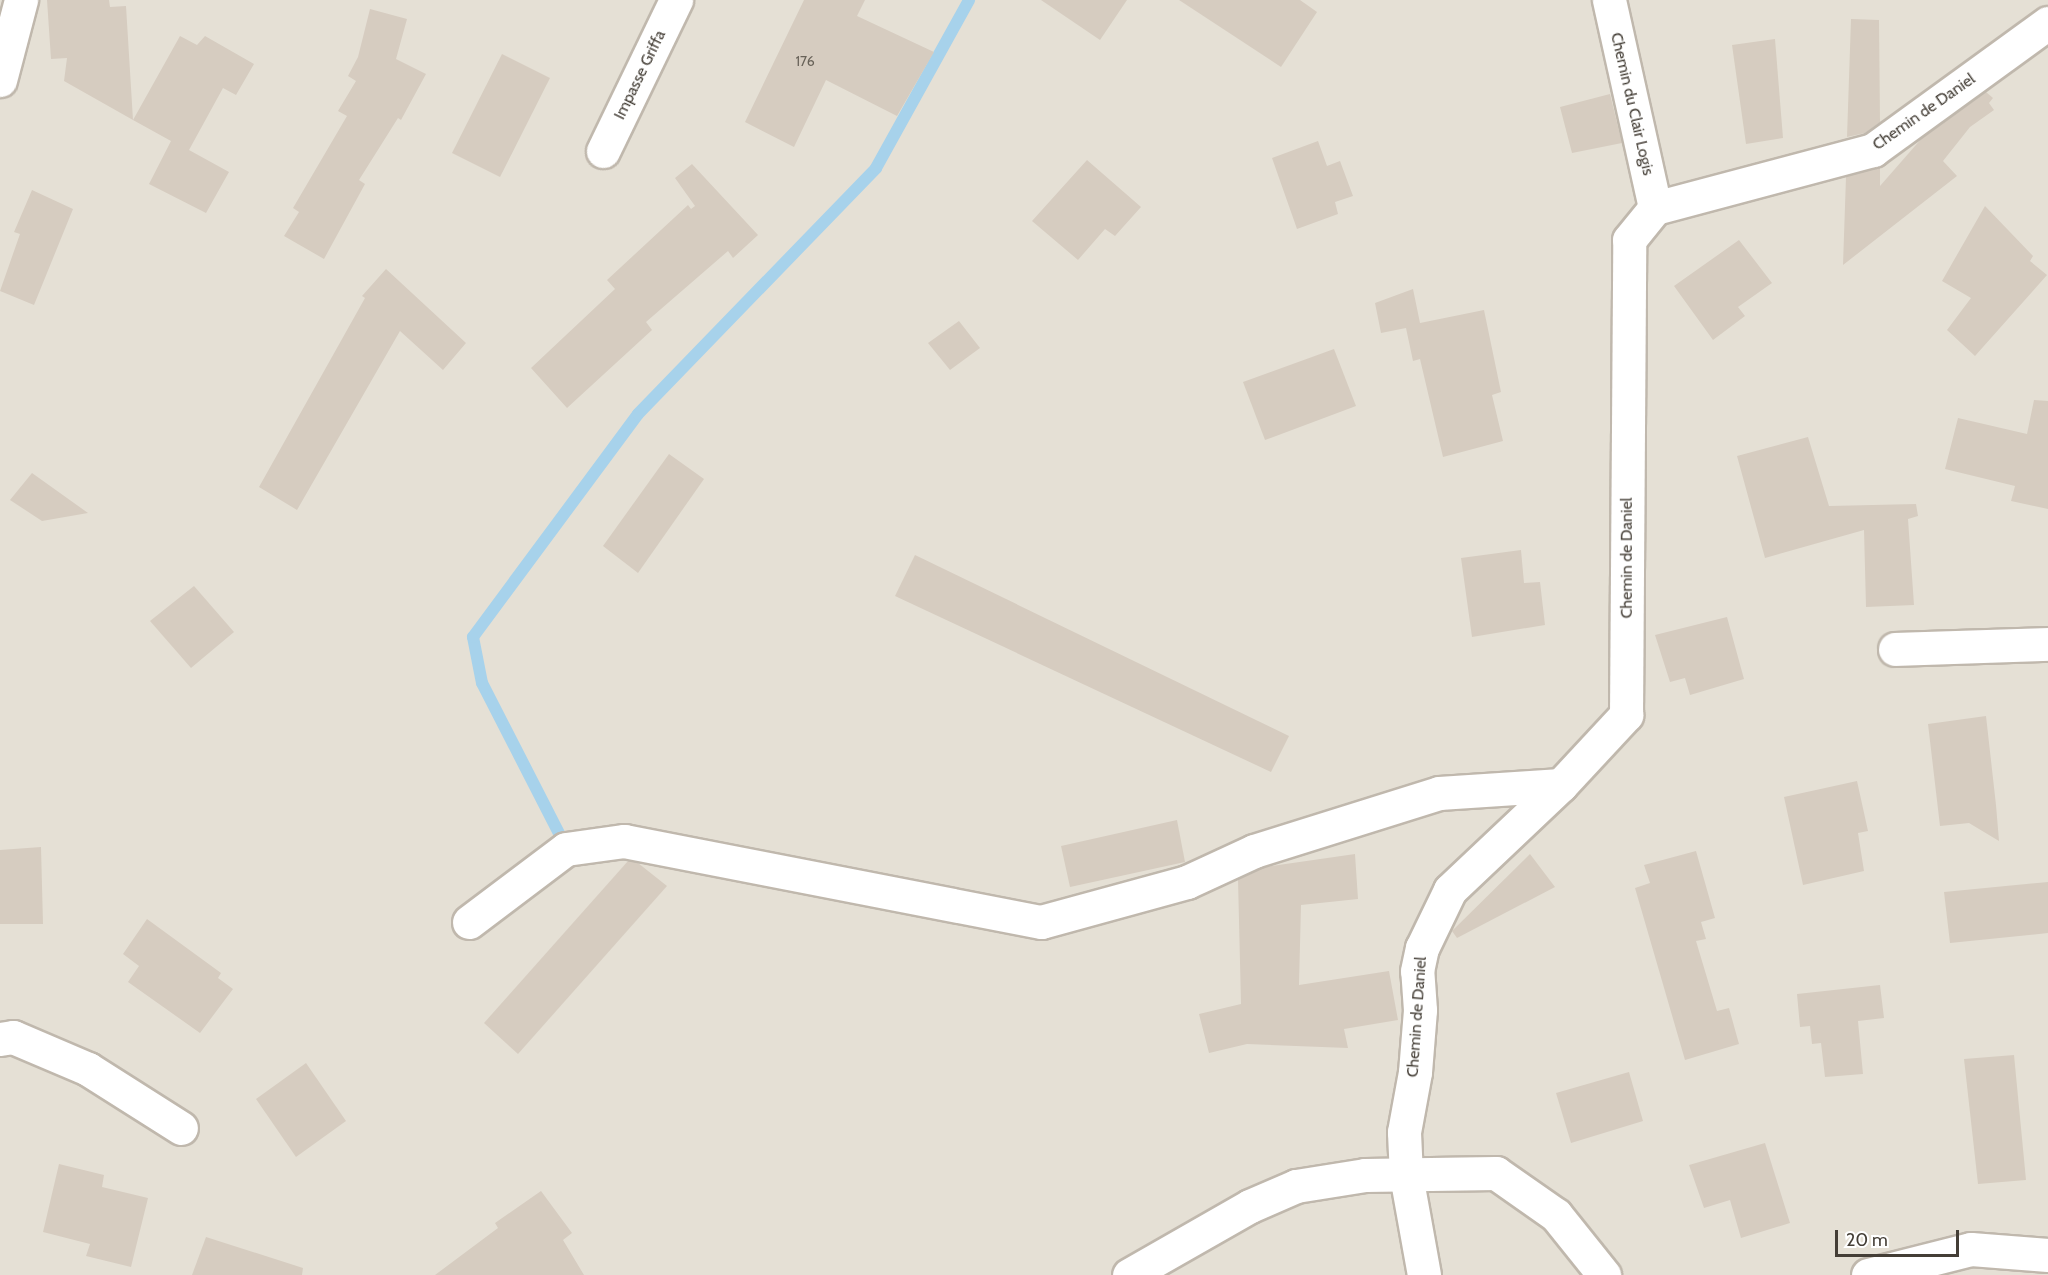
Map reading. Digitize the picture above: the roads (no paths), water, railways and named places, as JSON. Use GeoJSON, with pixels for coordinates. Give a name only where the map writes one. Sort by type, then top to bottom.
{"type":"FeatureCollection","features":[{"type":"Feature","properties":{"kind":"street"},"geometry":{"type":"LineString","coordinates":[[0,80],[21,0]]}},
{"type":"Feature","properties":{"kind":"street","name":"Impasse Griffa"},"geometry":{"type":"LineString","coordinates":[[603,151],[676,0]]}},
{"type":"Feature","properties":{"kind":"street","name":"Chemin du Clair Logis"},"geometry":{"type":"LineString","coordinates":[[1609,0],[1655,208]]}},
{"type":"Feature","properties":{"kind":"street","name":"Chemin de Daniel"},"geometry":{"type":"LineString","coordinates":[[1424,1275],[1406,1174],[1404,1132],[1415,1072],[1420,1010],[1417,971],[1422,948],[1450,890],[1561,785],[1626,715],[1629,240],[1655,208],[1873,150],[2048,23]]}},
{"type":"Feature","properties":{"kind":"street"},"geometry":{"type":"LineString","coordinates":[[1895,649],[2048,644]]}},
{"type":"Feature","properties":{"kind":"street"},"geometry":{"type":"LineString","coordinates":[[469,922],[566,849],[624,841],[1041,922],[1187,882],[1254,851],[1439,793],[1561,785]]}},
{"type":"Feature","properties":{"kind":"street"},"geometry":{"type":"LineString","coordinates":[[0,1039],[13,1036],[88,1069],[181,1128]]}},
{"type":"Feature","properties":{"kind":"street"},"geometry":{"type":"LineString","coordinates":[[1129,1275],[1250,1206],[1296,1186],[1365,1176],[1496,1173],[1556,1215],[1604,1275]]}},
{"type":"Feature","properties":{"kind":"street"},"geometry":{"type":"LineString","coordinates":[[1868,1275],[1971,1249],[2048,1255]]}},
{"type":"Feature","properties":{"kind":"waterway"},"geometry":{"type":"LineString","coordinates":[[566,847],[482,683],[473,637],[638,414],[876,168],[969,0]]}}]}
